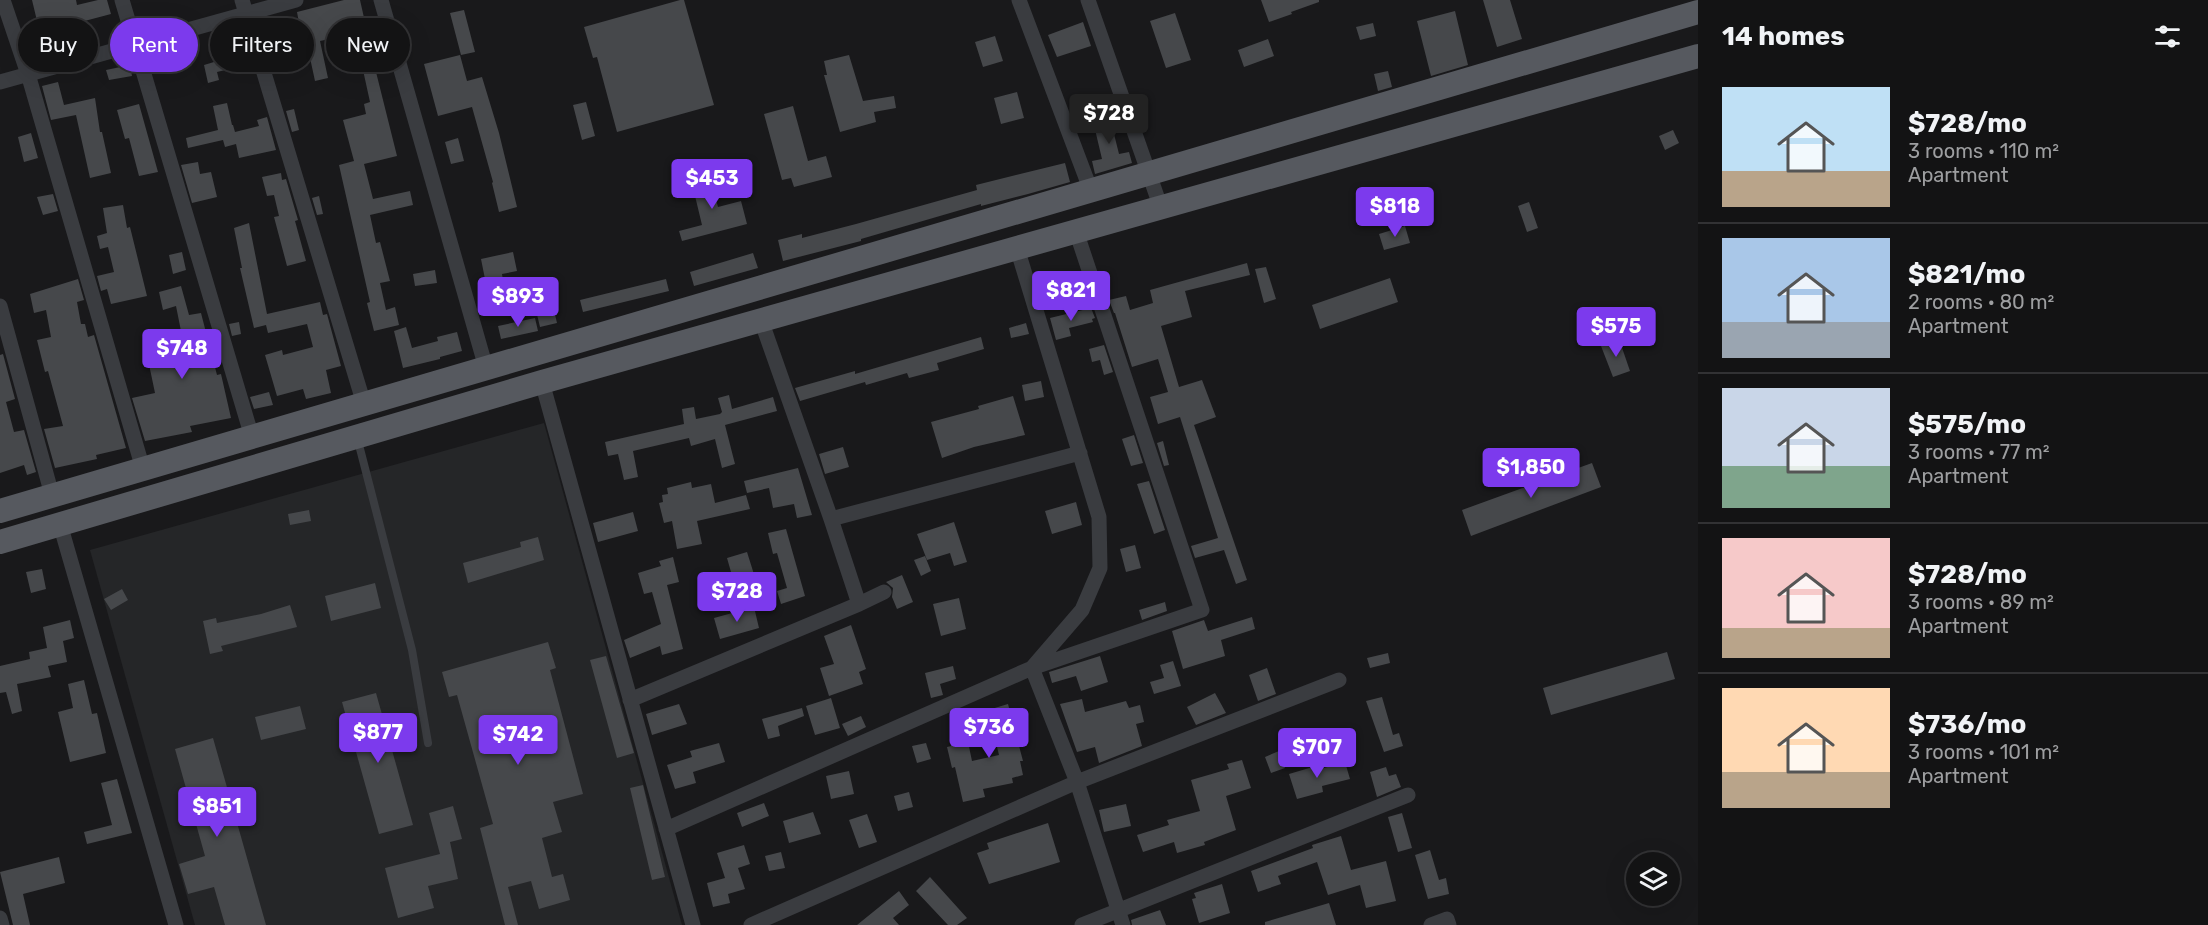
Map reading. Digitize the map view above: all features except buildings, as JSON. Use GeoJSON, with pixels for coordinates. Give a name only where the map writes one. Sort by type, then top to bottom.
{"type":"FeatureCollection","features":[{"type":"Feature","properties":{"kind":"main road"},"geometry":{"type":"LineString","coordinates":[[0,511],[1698,12]]}},
{"type":"Feature","properties":{"kind":"main road"},"geometry":{"type":"LineString","coordinates":[[0,542],[542,382],[1698,56]]}},
{"type":"Feature","properties":{"kind":"street"},"geometry":{"type":"LineString","coordinates":[[3,0],[28,74],[143,469]]}},
{"type":"Feature","properties":{"kind":"street"},"geometry":{"type":"LineString","coordinates":[[122,0],[128,18]]}},
{"type":"Feature","properties":{"kind":"street"},"geometry":{"type":"LineString","coordinates":[[198,23],[244,7],[296,0]]}},
{"type":"Feature","properties":{"kind":"street"},"geometry":{"type":"LineString","coordinates":[[381,0],[486,368]]}},
{"type":"Feature","properties":{"kind":"street"},"geometry":{"type":"LineString","coordinates":[[1019,0],[1091,191]]}},
{"type":"Feature","properties":{"kind":"street"},"geometry":{"type":"LineString","coordinates":[[1088,0],[1161,208]]}},
{"type":"Feature","properties":{"kind":"street"},"geometry":{"type":"LineString","coordinates":[[244,7],[364,404]]}},
{"type":"Feature","properties":{"kind":"street"},"geometry":{"type":"LineString","coordinates":[[0,82],[110,51]]}},
{"type":"Feature","properties":{"kind":"street"},"geometry":{"type":"LineString","coordinates":[[144,72],[252,437]]}},
{"type":"Feature","properties":{"kind":"street"},"geometry":{"type":"LineString","coordinates":[[666,829],[1032,668],[1202,610],[1076,231]]}},
{"type":"Feature","properties":{"kind":"street"},"geometry":{"type":"LineString","coordinates":[[1017,248],[1100,517],[1100,568],[1082,610],[1032,668]]}},
{"type":"Feature","properties":{"kind":"street"},"geometry":{"type":"LineString","coordinates":[[0,306],[52,495]]}},
{"type":"Feature","properties":{"kind":"street"},"geometry":{"type":"LineString","coordinates":[[761,320],[859,604]]}},
{"type":"Feature","properties":{"kind":"street"},"geometry":{"type":"LineString","coordinates":[[542,382],[693,925]]}},
{"type":"Feature","properties":{"kind":"street"},"geometry":{"type":"LineString","coordinates":[[831,519],[1080,453]]}},
{"type":"Feature","properties":{"kind":"street"},"geometry":{"type":"LineString","coordinates":[[60,524],[176,925]]}},
{"type":"Feature","properties":{"kind":"street"},"geometry":{"type":"LineString","coordinates":[[630,700],[884,592]]}},
{"type":"Feature","properties":{"kind":"street"},"geometry":{"type":"LineString","coordinates":[[1032,668],[1077,782],[1123,925]]}},
{"type":"Feature","properties":{"kind":"street"},"geometry":{"type":"LineString","coordinates":[[751,925],[1077,782],[1339,680]]}},
{"type":"Feature","properties":{"kind":"street"},"geometry":{"type":"LineString","coordinates":[[1082,925],[1408,795]]}},
{"type":"Feature","properties":{"kind":"street"},"geometry":{"type":"LineString","coordinates":[[0,918],[2,925]]}},
{"type":"Feature","properties":{"kind":"street"},"geometry":{"type":"LineString","coordinates":[[1431,925],[1447,919],[1449,925]]}},
{"type":"Feature","properties":{"kind":"lane"},"geometry":{"type":"LineString","coordinates":[[356,437],[412,650],[428,743]]}},
{"type":"Feature","properties":{"kind":"shaded area"},"geometry":{"type":"Polygon","coordinates":[[[544,423],[682,925],[195,925],[90,550],[544,423]]]}}]}
